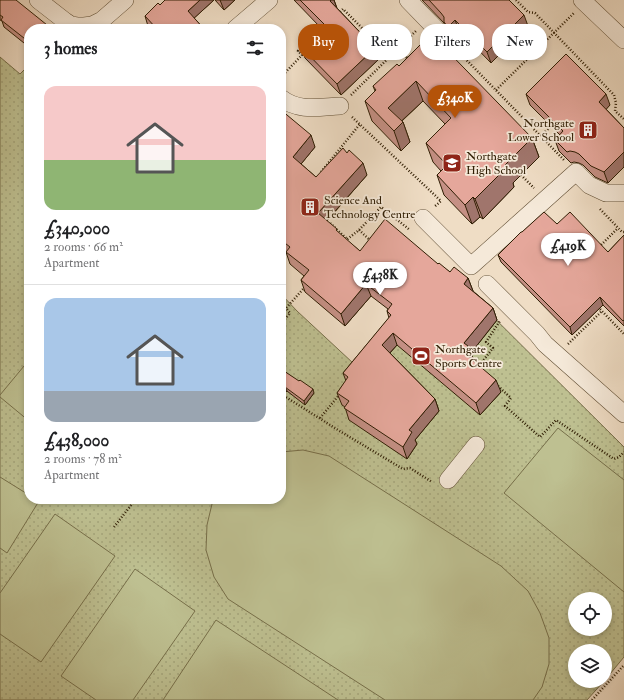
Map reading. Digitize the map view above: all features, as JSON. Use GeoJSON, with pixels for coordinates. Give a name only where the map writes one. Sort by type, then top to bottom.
{"type":"FeatureCollection","features":[{"type":"Feature","properties":{"kind":"street"},"geometry":{"type":"LineString","coordinates":[[38,0],[70,24]]}},
{"type":"Feature","properties":{"kind":"street"},"geometry":{"type":"LineString","coordinates":[[94,24],[102,20],[125,0]]}},
{"type":"Feature","properties":{"kind":"street"},"geometry":{"type":"LineString","coordinates":[[241,24],[269,0]]}},
{"type":"Feature","properties":{"kind":"street"},"geometry":{"type":"LineString","coordinates":[[408,0],[432,24]]}},
{"type":"Feature","properties":{"kind":"street"},"geometry":{"type":"LineString","coordinates":[[582,0],[624,40]]}},
{"type":"Feature","properties":{"kind":"street"},"geometry":{"type":"LineString","coordinates":[[286,102],[296,106],[308,108],[340,106]]}},
{"type":"Feature","properties":{"kind":"street"},"geometry":{"type":"LineString","coordinates":[[423,218],[472,266],[576,172],[589,185],[606,193],[624,193]]}},
{"type":"Feature","properties":{"kind":"street"},"geometry":{"type":"LineString","coordinates":[[487,284],[545,344],[624,414]]}},
{"type":"Feature","properties":{"kind":"street"},"geometry":{"type":"LineString","coordinates":[[448,480],[476,445]]}},
{"type":"Feature","properties":{"kind":"path"},"geometry":{"type":"LineString","coordinates":[[516,0],[528,12],[535,13],[614,95],[616,103],[615,111],[624,119]]}},
{"type":"Feature","properties":{"kind":"path"},"geometry":{"type":"LineString","coordinates":[[334,19],[343,9],[357,24]]}},
{"type":"Feature","properties":{"kind":"path"},"geometry":{"type":"LineString","coordinates":[[496,90],[572,16]]}},
{"type":"Feature","properties":{"kind":"path"},"geometry":{"type":"LineString","coordinates":[[286,72],[298,59]]}},
{"type":"Feature","properties":{"kind":"path"},"geometry":{"type":"LineString","coordinates":[[342,245],[381,207],[412,231],[441,201],[340,106],[386,60]]}},
{"type":"Feature","properties":{"kind":"path"},"geometry":{"type":"LineString","coordinates":[[467,60],[576,172]]}},
{"type":"Feature","properties":{"kind":"path"},"geometry":{"type":"LineString","coordinates":[[317,176],[360,124]]}},
{"type":"Feature","properties":{"kind":"path"},"geometry":{"type":"LineString","coordinates":[[541,136],[551,126]]}},
{"type":"Feature","properties":{"kind":"path"},"geometry":{"type":"LineString","coordinates":[[325,228],[330,223],[347,239]]}},
{"type":"Feature","properties":{"kind":"path"},"geometry":{"type":"LineString","coordinates":[[599,247],[618,228]]}},
{"type":"Feature","properties":{"kind":"path"},"geometry":{"type":"LineString","coordinates":[[359,230],[375,244]]}},
{"type":"Feature","properties":{"kind":"path"},"geometry":{"type":"LineString","coordinates":[[286,318],[290,313],[286,308],[306,285]]}},
{"type":"Feature","properties":{"kind":"path"},"geometry":{"type":"LineString","coordinates":[[597,306],[624,334]]}},
{"type":"Feature","properties":{"kind":"path"},"geometry":{"type":"LineString","coordinates":[[557,354],[602,310]]}},
{"type":"Feature","properties":{"kind":"path"},"geometry":{"type":"LineString","coordinates":[[474,364],[478,367],[493,348],[486,342],[503,317]]}},
{"type":"Feature","properties":{"kind":"path"},"geometry":{"type":"LineString","coordinates":[[494,383],[511,398],[505,406],[540,437],[556,420],[614,459],[619,457],[624,452]]}},
{"type":"Feature","properties":{"kind":"path"},"geometry":{"type":"LineString","coordinates":[[320,418],[342,391]]}},
{"type":"Feature","properties":{"kind":"path"},"geometry":{"type":"LineString","coordinates":[[286,397],[403,469],[410,468],[442,489],[448,480]]}},
{"type":"Feature","properties":{"kind":"path"},"geometry":{"type":"LineString","coordinates":[[114,527],[132,504]]}},
{"type":"Feature","properties":{"kind":"path"},"geometry":{"type":"LineString","coordinates":[[592,700],[624,665]]}},
{"type":"Feature","properties":{"kind":"green space","name":"Northgate Sports Centre"},"geometry":{"type":"Polygon","coordinates":[[[0,57],[20,74],[24,70],[24,504],[286,504],[286,299],[353,363],[448,272],[624,447],[624,657],[612,672],[612,644],[568,644],[568,688],[598,688],[587,700],[0,700],[0,57]]]}},
{"type":"Feature","properties":{"kind":"green space"},"geometry":{"type":"Polygon","coordinates":[[[24,366],[24,417],[0,397],[0,395],[24,366]]]}},
{"type":"Feature","properties":{"kind":"green space"},"geometry":{"type":"Polygon","coordinates":[[[558,428],[624,480],[624,592],[504,493],[558,428]]]}},
{"type":"Feature","properties":{"kind":"green space"},"geometry":{"type":"Polygon","coordinates":[[[303,450],[329,456],[501,566],[528,591],[540,613],[549,638],[549,664],[542,687],[533,700],[385,700],[228,599],[214,577],[206,550],[207,525],[212,504],[286,504],[286,452],[303,450]]]}},
{"type":"Feature","properties":{"kind":"green space"},"geometry":{"type":"Polygon","coordinates":[[[0,477],[24,492],[24,504],[37,504],[7,553],[0,548],[0,477]]]}},
{"type":"Feature","properties":{"kind":"green space"},"geometry":{"type":"Polygon","coordinates":[[[55,514],[115,556],[41,662],[0,634],[0,593],[55,514]]]}},
{"type":"Feature","properties":{"kind":"green space"},"geometry":{"type":"Polygon","coordinates":[[[135,569],[195,611],[133,700],[96,700],[61,676],[135,569]]]}},
{"type":"Feature","properties":{"kind":"green space"},"geometry":{"type":"Polygon","coordinates":[[[216,620],[338,700],[163,700],[216,620]]]}},
{"type":"Feature","properties":{"kind":"building"},"geometry":{"type":"Polygon","coordinates":[[[0,0],[16,0],[46,24],[24,24],[24,38],[1,20],[3,17],[0,15],[0,0]]]}},
{"type":"Feature","properties":{"kind":"building"},"geometry":{"type":"Polygon","coordinates":[[[165,0],[200,0],[188,11],[200,24],[152,24],[145,16],[158,3],[160,5],[165,0]]]}},
{"type":"Feature","properties":{"kind":"building"},"geometry":{"type":"Polygon","coordinates":[[[300,0],[331,0],[330,1],[357,29],[357,60],[362,60],[337,84],[314,60],[349,60],[349,24],[324,24],[300,0]]]}},
{"type":"Feature","properties":{"kind":"building"},"geometry":{"type":"Polygon","coordinates":[[[429,0],[509,0],[524,15],[515,24],[492,24],[492,47],[487,52],[484,49],[484,24],[459,24],[455,20],[451,24],[446,24],[444,17],[429,0]]]}},
{"type":"Feature","properties":{"kind":"building"},"geometry":{"type":"Polygon","coordinates":[[[420,45],[420,60],[456,60],[532,138],[505,165],[507,167],[475,199],[473,197],[465,205],[437,175],[447,165],[426,143],[451,118],[416,81],[388,108],[403,122],[394,131],[365,101],[376,90],[373,86],[397,64],[399,66],[405,60],[412,60],[412,53],[420,45]]]}},
{"type":"Feature","properties":{"kind":"building","name":"Northgate Lower School"},"geometry":{"type":"Polygon","coordinates":[[[566,54],[606,94],[599,102],[624,128],[624,152],[604,172],[591,166],[579,154],[570,151],[567,152],[555,140],[563,131],[526,94],[566,54]]]}},
{"type":"Feature","properties":{"kind":"building"},"geometry":{"type":"Polygon","coordinates":[[[286,114],[311,135],[293,157],[316,177],[343,148],[347,153],[349,150],[363,163],[318,213],[337,229],[336,230],[360,251],[385,219],[438,264],[439,263],[450,272],[454,267],[468,278],[464,284],[493,308],[464,343],[468,346],[463,352],[496,380],[476,403],[393,333],[382,345],[435,399],[409,430],[412,432],[403,447],[344,408],[349,401],[337,393],[348,377],[343,373],[391,315],[387,311],[392,304],[366,284],[341,314],[301,280],[309,270],[286,252],[290,247],[286,244],[286,114]]]}},
{"type":"Feature","properties":{"kind":"building"},"geometry":{"type":"Polygon","coordinates":[[[544,212],[557,224],[570,212],[608,252],[624,235],[623,321],[600,297],[570,327],[498,255],[544,212]]]}},
{"type":"Feature","properties":{"kind":"building"},"geometry":{"type":"Polygon","coordinates":[[[286,372],[313,389],[304,401],[286,388],[286,372]]]}},
{"type":"Feature","properties":{"kind":"place","name":"Northgate Lower School"},"geometry":{"type":"Point","coordinates":[588,130]}},
{"type":"Feature","properties":{"kind":"place","name":"Northgate High School"},"geometry":{"type":"Point","coordinates":[452,163]}},
{"type":"Feature","properties":{"kind":"place","name":"Science And Technology Centre"},"geometry":{"type":"Point","coordinates":[310,207]}},
{"type":"Feature","properties":{"kind":"place","name":"Northgate Sports Centre"},"geometry":{"type":"Point","coordinates":[421,356]}}]}
